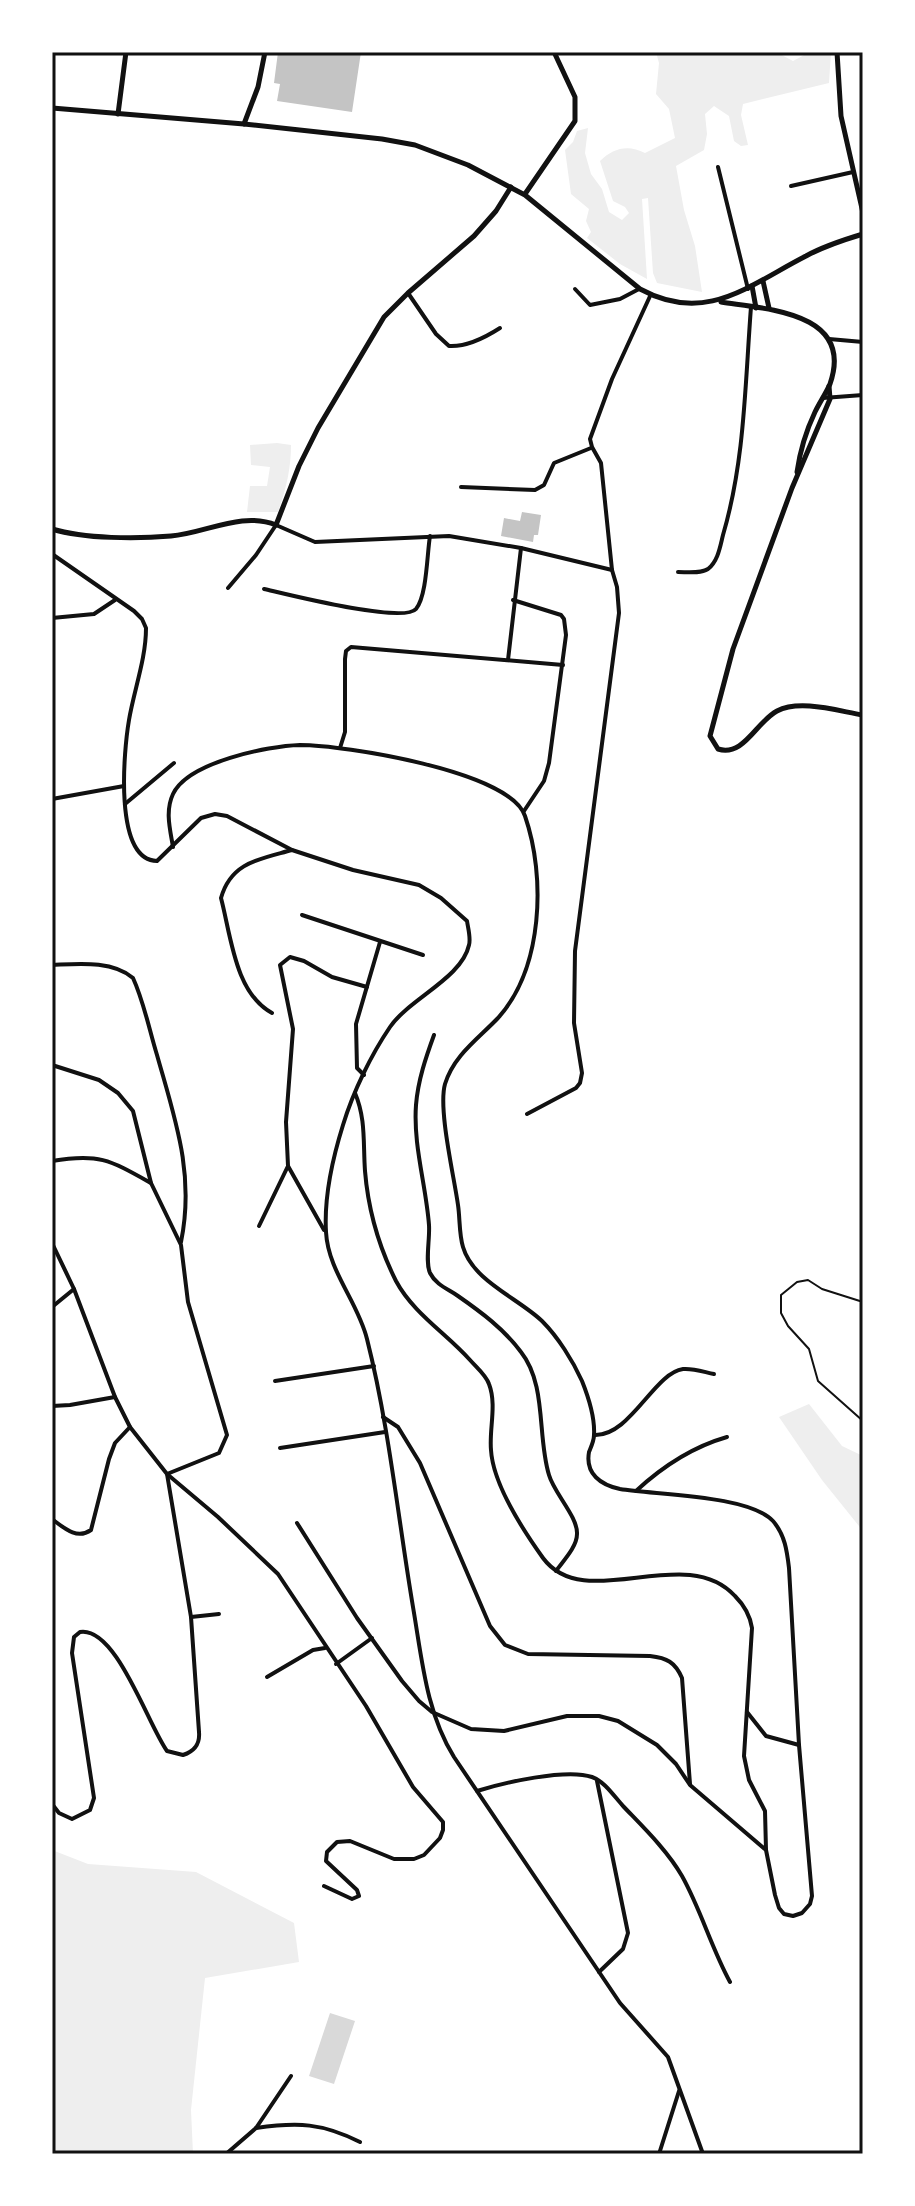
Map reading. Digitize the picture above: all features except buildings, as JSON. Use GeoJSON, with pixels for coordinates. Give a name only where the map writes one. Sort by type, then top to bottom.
{"type":"FeatureCollection","features":[{"type":"Feature","properties":{"kind":"street"},"geometry":{"type":"LineString","coordinates":[[118,114],[126,52]]}},
{"type":"Feature","properties":{"kind":"street"},"geometry":{"type":"LineString","coordinates":[[244,124],[258,87],[265,52]]}},
{"type":"Feature","properties":{"kind":"street"},"geometry":{"type":"LineString","coordinates":[[525,195],[575,121],[575,97],[554,52]]}},
{"type":"Feature","properties":{"kind":"street"},"geometry":{"type":"LineString","coordinates":[[837,52],[838,94],[863,213]]}},
{"type":"Feature","properties":{"kind":"street"},"geometry":{"type":"LineString","coordinates":[[52,108],[244,124],[415,145],[468,165],[525,195],[640,289],[692,304],[718,301],[750,288],[832,243],[863,234]]}},
{"type":"Feature","properties":{"kind":"street"},"geometry":{"type":"LineString","coordinates":[[678,572],[701,572],[715,561],[729,516],[744,434],[754,307],[718,167]]}},
{"type":"Feature","properties":{"kind":"street"},"geometry":{"type":"LineString","coordinates":[[791,186],[853,172]]}},
{"type":"Feature","properties":{"kind":"street"},"geometry":{"type":"LineString","coordinates":[[228,588],[264,545],[276,525],[318,428],[384,317],[474,236],[496,211],[511,187]]}},
{"type":"Feature","properties":{"kind":"street"},"geometry":{"type":"LineString","coordinates":[[763,281],[769,309]]}},
{"type":"Feature","properties":{"kind":"street"},"geometry":{"type":"LineString","coordinates":[[575,289],[590,305],[620,299],[640,289]]}},
{"type":"Feature","properties":{"kind":"street"},"geometry":{"type":"LineString","coordinates":[[408,293],[436,334],[449,346],[460,346],[500,328]]}},
{"type":"Feature","properties":{"kind":"street"},"geometry":{"type":"LineString","coordinates":[[527,1114],[576,1088],[581,1081],[581,1058],[574,1023],[574,970],[619,613],[601,463],[592,447],[592,428],[651,294]]}},
{"type":"Feature","properties":{"kind":"street"},"geometry":{"type":"LineString","coordinates":[[718,301],[803,318],[829,339],[863,342]]}},
{"type":"Feature","properties":{"kind":"street"},"geometry":{"type":"LineString","coordinates":[[829,339],[833,358],[826,398],[733,649],[712,720],[711,741],[720,750],[734,749],[766,719],[786,707],[863,715]]}},
{"type":"Feature","properties":{"kind":"street"},"geometry":{"type":"LineString","coordinates":[[826,398],[863,395]]}},
{"type":"Feature","properties":{"kind":"street"},"geometry":{"type":"LineString","coordinates":[[461,487],[535,490],[546,484],[554,463],[592,447]]}},
{"type":"Feature","properties":{"kind":"street"},"geometry":{"type":"LineString","coordinates":[[52,529],[65,533],[171,536],[248,520],[265,520],[315,542],[430,536],[521,548],[612,570]]}},
{"type":"Feature","properties":{"kind":"street"},"geometry":{"type":"LineString","coordinates":[[264,589],[351,608],[408,614],[416,609],[423,593],[430,536]]}},
{"type":"Feature","properties":{"kind":"street"},"geometry":{"type":"LineString","coordinates":[[508,660],[521,548]]}},
{"type":"Feature","properties":{"kind":"street"},"geometry":{"type":"LineString","coordinates":[[52,554],[134,611],[146,628],[128,723],[125,785],[128,829],[138,853],[145,859],[157,861],[201,818],[215,814],[227,816],[292,850],[353,870],[419,885],[441,898],[467,921],[470,943],[464,957],[451,973],[391,1025],[355,1093],[338,1142],[326,1232],[330,1257],[360,1318],[374,1366],[432,1712],[445,1742],[620,2003],[668,2057],[703,2154]]}},
{"type":"Feature","properties":{"kind":"street"},"geometry":{"type":"LineString","coordinates":[[52,618],[94,614],[115,600]]}},
{"type":"Feature","properties":{"kind":"street"},"geometry":{"type":"LineString","coordinates":[[513,600],[556,612],[564,619],[566,635],[544,781],[524,811]]}},
{"type":"Feature","properties":{"kind":"street"},"geometry":{"type":"LineString","coordinates":[[340,748],[345,732],[345,659],[349,648],[360,646],[563,665]]}},
{"type":"Feature","properties":{"kind":"street"},"geometry":{"type":"LineString","coordinates":[[173,847],[169,807],[177,787],[186,779],[232,755],[299,745],[340,748],[454,771],[492,785],[512,798],[524,811],[536,858],[537,884],[536,919],[526,973],[514,997],[498,1018],[455,1062],[444,1086],[444,1112],[463,1247],[474,1267],[543,1322],[582,1381],[594,1435],[589,1463],[596,1479],[608,1487],[751,1507],[778,1527],[786,1545],[789,1568],[799,1745],[812,1896],[802,1913],[788,1916],[779,1908],[766,1850],[766,1817],[749,1780],[744,1756],[751,1619],[739,1600],[721,1584],[703,1576],[573,1579],[556,1571],[543,1558],[494,1471],[490,1435],[492,1394],[486,1378],[422,1314],[398,1284],[381,1248],[365,1171],[363,1111],[355,1093]]}},
{"type":"Feature","properties":{"kind":"street"},"geometry":{"type":"LineString","coordinates":[[125,804],[174,763]]}},
{"type":"Feature","properties":{"kind":"street"},"geometry":{"type":"LineString","coordinates":[[52,799],[125,785]]}},
{"type":"Feature","properties":{"kind":"street"},"geometry":{"type":"LineString","coordinates":[[272,1013],[260,1006],[248,992],[221,898],[225,883],[234,872],[253,861],[292,850]]}},
{"type":"Feature","properties":{"kind":"street"},"geometry":{"type":"LineString","coordinates":[[302,915],[423,955]]}},
{"type":"Feature","properties":{"kind":"street"},"geometry":{"type":"LineString","coordinates":[[364,1075],[357,1068],[356,1024],[380,942]]}},
{"type":"Feature","properties":{"kind":"street"},"geometry":{"type":"LineString","coordinates":[[326,1232],[288,1166],[286,1122],[293,1029],[280,965],[290,957],[298,959],[332,977],[367,987]]}},
{"type":"Feature","properties":{"kind":"street"},"geometry":{"type":"LineString","coordinates":[[52,965],[114,967],[133,978],[184,1159],[188,1189],[181,1245],[188,1302],[227,1435],[219,1453],[167,1474]]}},
{"type":"Feature","properties":{"kind":"street"},"geometry":{"type":"LineString","coordinates":[[434,1035],[416,1104],[416,1139],[427,1201],[430,1245],[427,1261],[431,1274],[440,1285],[498,1326],[529,1364],[534,1376],[543,1453],[549,1477],[574,1521],[577,1534],[556,1571]]}},
{"type":"Feature","properties":{"kind":"street"},"geometry":{"type":"LineString","coordinates":[[52,1065],[99,1080],[118,1093],[133,1111],[151,1183],[181,1245]]}},
{"type":"Feature","properties":{"kind":"street"},"geometry":{"type":"LineString","coordinates":[[52,1161],[82,1156],[103,1158],[151,1183]]}},
{"type":"Feature","properties":{"kind":"street"},"geometry":{"type":"LineString","coordinates":[[259,1226],[288,1166]]}},
{"type":"Feature","properties":{"kind":"street"},"geometry":{"type":"LineString","coordinates":[[52,1243],[130,1427],[167,1474],[278,1574],[366,1706],[413,1787],[443,1822],[443,1830],[424,1855],[409,1860],[394,1859],[350,1841],[337,1842],[327,1852],[326,1861],[357,1890],[359,1896],[352,1899],[324,1886]]}},
{"type":"Feature","properties":{"kind":"street"},"geometry":{"type":"LineString","coordinates":[[52,1307],[74,1289]]}},
{"type":"Feature","properties":{"kind":"street"},"geometry":{"type":"LineString","coordinates":[[275,1381],[374,1366]]}},
{"type":"Feature","properties":{"kind":"street"},"geometry":{"type":"LineString","coordinates":[[594,1435],[618,1427],[675,1371],[714,1374]]}},
{"type":"Feature","properties":{"kind":"street"},"geometry":{"type":"LineString","coordinates":[[52,1406],[115,1397]]}},
{"type":"Feature","properties":{"kind":"street"},"geometry":{"type":"LineString","coordinates":[[383,1417],[398,1427],[420,1463],[490,1626],[505,1645],[528,1654],[650,1656],[663,1657],[675,1664],[682,1678],[690,1785]]}},
{"type":"Feature","properties":{"kind":"street"},"geometry":{"type":"LineString","coordinates":[[52,1519],[77,1534],[91,1530],[115,1443],[130,1427]]}},
{"type":"Feature","properties":{"kind":"street"},"geometry":{"type":"LineString","coordinates":[[280,1448],[385,1432]]}},
{"type":"Feature","properties":{"kind":"street"},"geometry":{"type":"LineString","coordinates":[[636,1491],[662,1468],[697,1447],[727,1437]]}},
{"type":"Feature","properties":{"kind":"street"},"geometry":{"type":"LineString","coordinates":[[52,1804],[59,1813],[72,1819],[90,1810],[94,1798],[72,1653],[74,1637],[80,1632],[96,1634],[110,1648],[167,1751],[183,1755],[195,1749],[199,1732],[191,1617],[167,1474]]}},
{"type":"Feature","properties":{"kind":"street"},"geometry":{"type":"LineString","coordinates":[[297,1523],[412,1694],[432,1712],[471,1729],[504,1731],[567,1716],[608,1717],[657,1745],[676,1764],[690,1785],[766,1850]]}},
{"type":"Feature","properties":{"kind":"street"},"geometry":{"type":"LineString","coordinates":[[191,1617],[219,1614]]}},
{"type":"Feature","properties":{"kind":"street"},"geometry":{"type":"LineString","coordinates":[[336,1664],[372,1638]]}},
{"type":"Feature","properties":{"kind":"street"},"geometry":{"type":"LineString","coordinates":[[267,1677],[313,1650],[325,1648]]}},
{"type":"Feature","properties":{"kind":"street"},"geometry":{"type":"LineString","coordinates":[[746,1710],[766,1736],[799,1745]]}},
{"type":"Feature","properties":{"kind":"street"},"geometry":{"type":"LineString","coordinates":[[477,1791],[547,1777],[578,1775],[596,1779],[673,1862],[692,1896],[714,1953],[730,1982]]}},
{"type":"Feature","properties":{"kind":"street"},"geometry":{"type":"LineString","coordinates":[[596,1779],[628,1933],[623,1949],[599,1972]]}},
{"type":"Feature","properties":{"kind":"street"},"geometry":{"type":"LineString","coordinates":[[226,2154],[256,2128],[291,2076]]}},
{"type":"Feature","properties":{"kind":"street"},"geometry":{"type":"LineString","coordinates":[[659,2154],[680,2089]]}},
{"type":"Feature","properties":{"kind":"street"},"geometry":{"type":"LineString","coordinates":[[256,2128],[310,2124],[332,2129],[360,2142]]}},
{"type":"Feature","properties":{"kind":"lane"},"geometry":{"type":"LineString","coordinates":[[863,1302],[822,1289],[808,1280],[797,1282],[781,1295],[781,1313],[788,1326],[809,1349],[818,1381],[863,1421]]}},
{"type":"Feature","properties":{"kind":"shaded area"},"geometry":{"type":"Polygon","coordinates":[[[656,52],[776,52],[793,61],[810,52],[831,52],[829,83],[743,104],[741,115],[748,145],[741,146],[734,141],[729,116],[714,106],[705,114],[707,134],[704,150],[676,166],[695,246],[702,292],[657,283],[653,273],[648,198],[642,199],[647,279],[620,264],[587,238],[591,232],[586,221],[589,209],[571,194],[565,150],[573,142],[577,131],[588,128],[585,153],[591,174],[602,189],[609,212],[622,220],[629,213],[613,201],[600,161],[615,150],[627,148],[645,153],[675,138],[669,109],[656,94],[659,63],[656,52]]]}},
{"type":"Feature","properties":{"kind":"shaded area"},"geometry":{"type":"Polygon","coordinates":[[[250,445],[291,445],[288,479],[278,512],[247,512],[250,486],[267,486],[270,467],[251,465],[250,445]]]}},
{"type":"Feature","properties":{"kind":"shaded area"},"geometry":{"type":"Polygon","coordinates":[[[809,1404],[842,1446],[863,1456],[863,1531],[822,1480],[779,1417],[809,1404]]]}},
{"type":"Feature","properties":{"kind":"shaded area"},"geometry":{"type":"Polygon","coordinates":[[[52,1850],[88,1864],[196,1872],[294,1923],[299,1962],[205,1978],[191,2110],[193,2154],[52,2154],[52,1850]]]}},
{"type":"Feature","properties":{"kind":"shaded area"},"geometry":{"type":"Polygon","coordinates":[[[330,2013],[355,2021],[334,2084],[309,2076],[330,2013]]]}}]}
